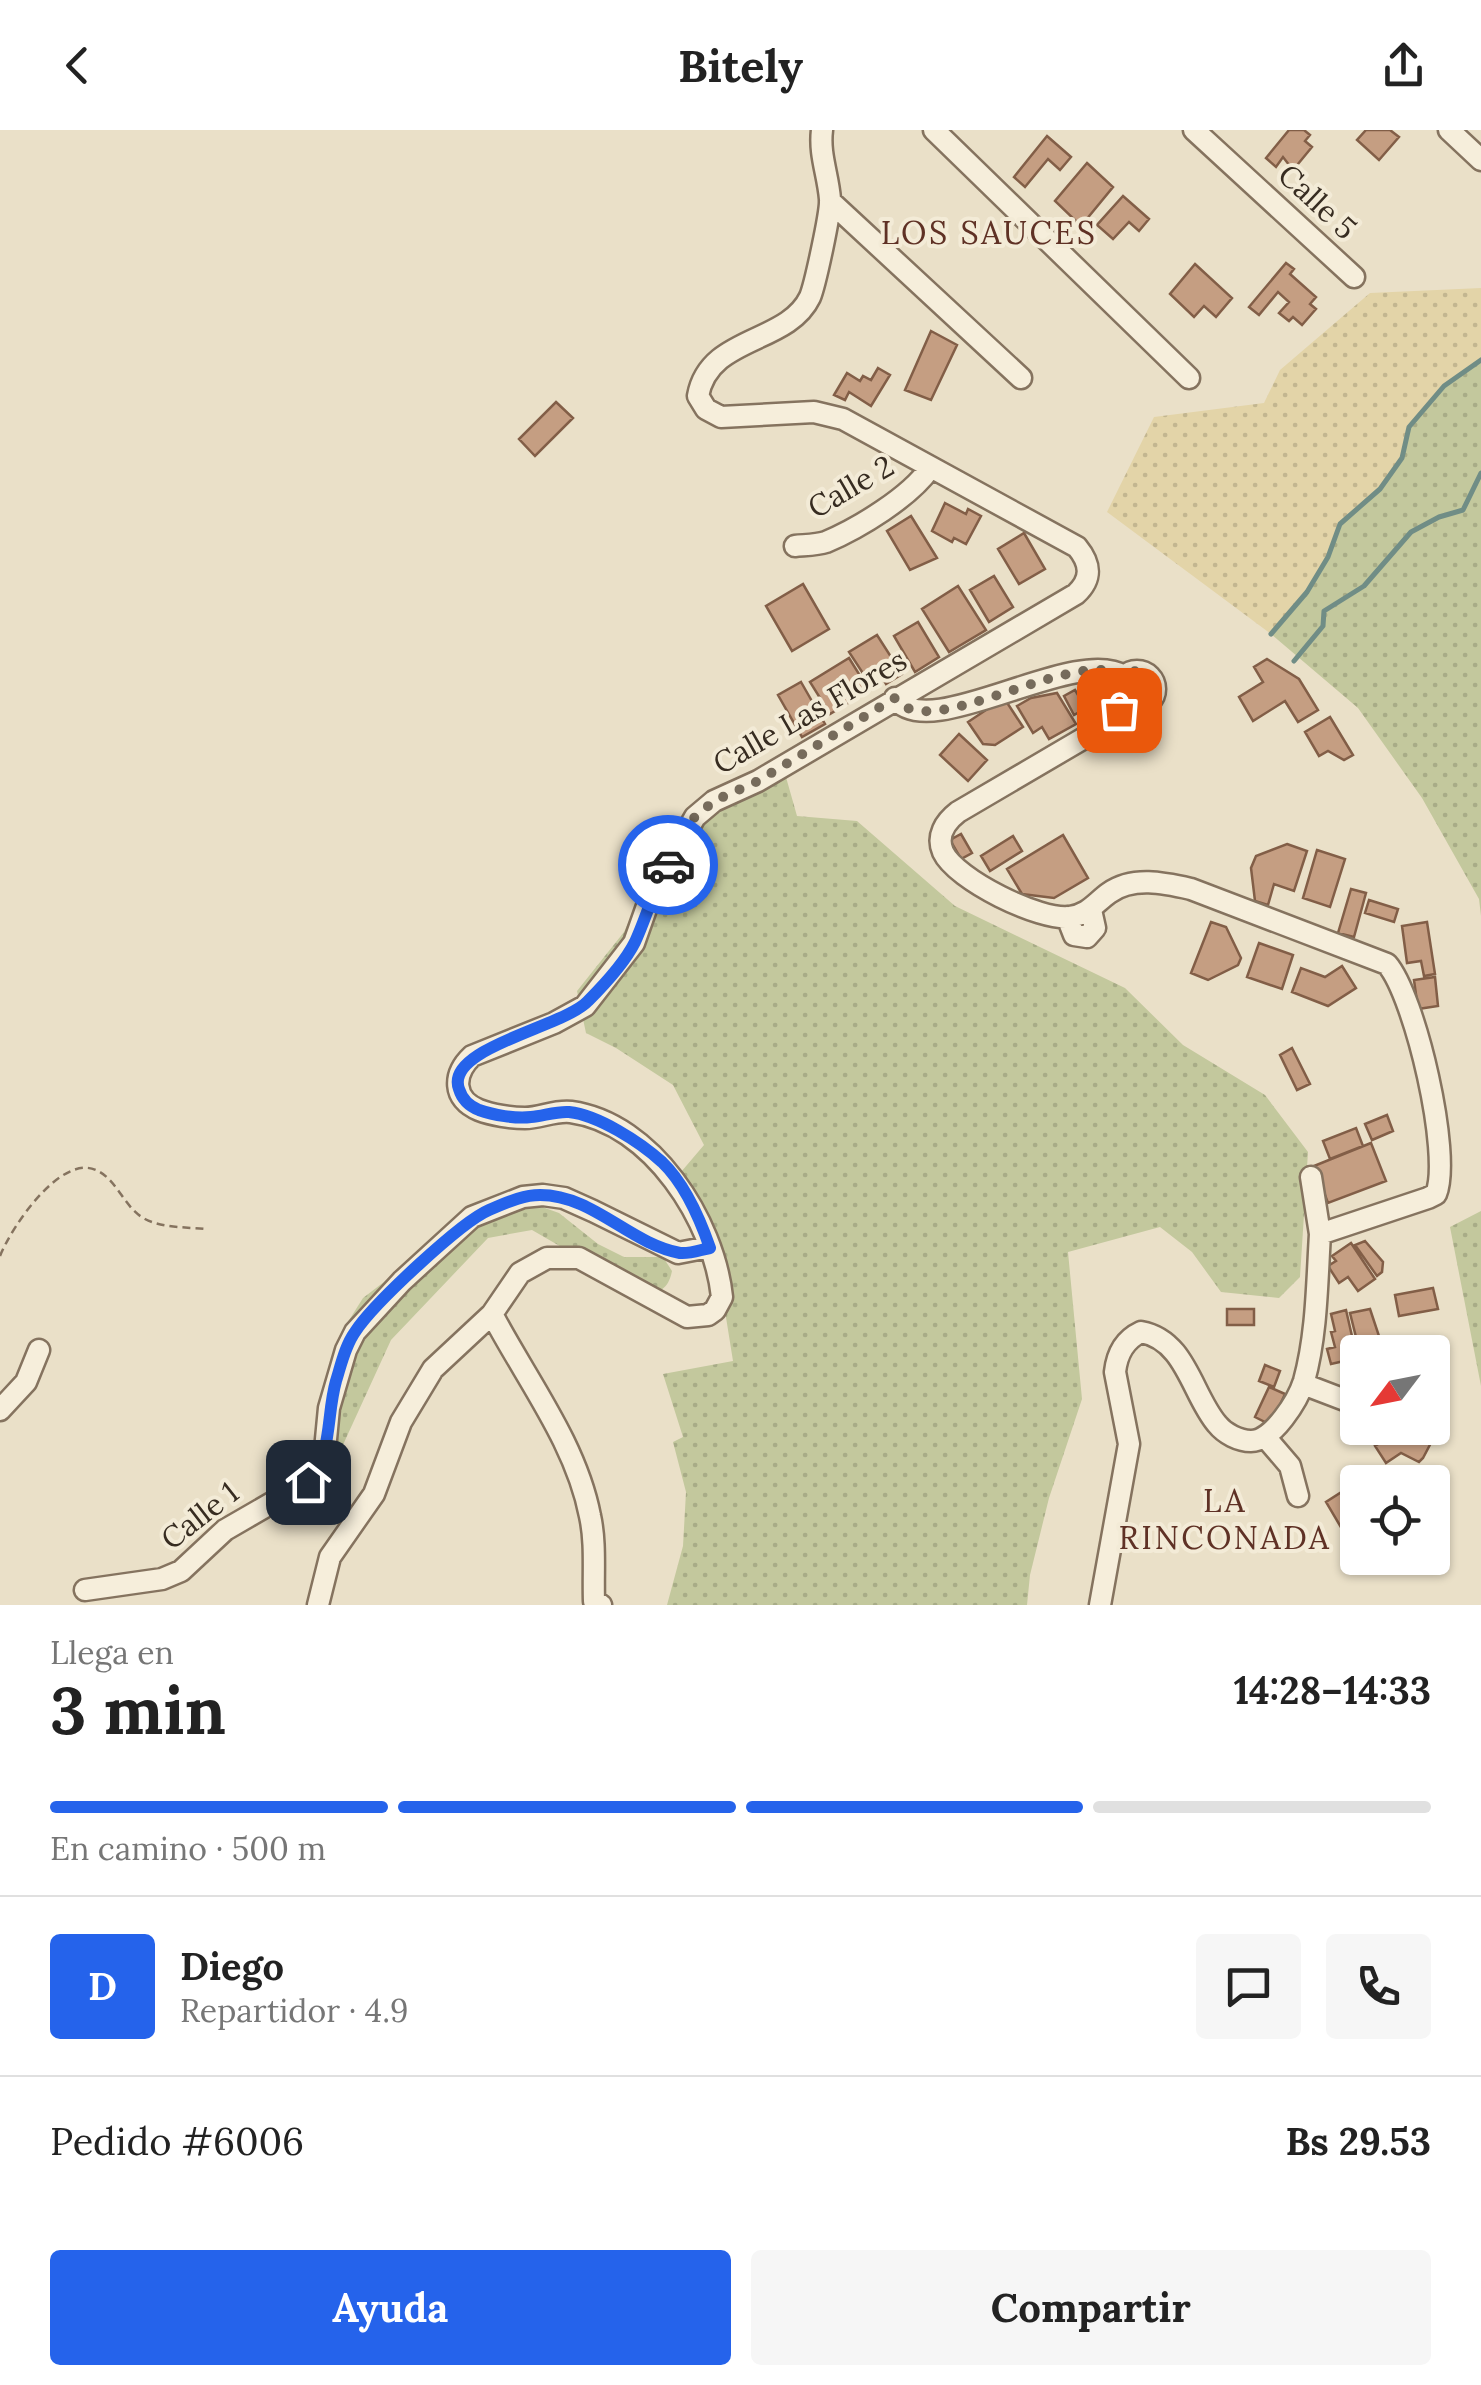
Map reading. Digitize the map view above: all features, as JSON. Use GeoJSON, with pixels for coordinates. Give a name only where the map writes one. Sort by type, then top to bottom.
{"type":"FeatureCollection","features":[{"type":"Feature","properties":{"kind":"street","name":"Calle Las Flores"},"geometry":{"type":"LineString","coordinates":[[492,1314],[520,1274],[547,1258],[579,1258],[687,1317],[700,1317],[715,1310],[722,1297],[702,1225],[663,1163],[592,1117],[567,1112],[525,1118],[476,1109],[464,1099],[457,1076],[472,1056],[554,1023],[584,1006],[634,943],[652,892],[694,818],[714,801],[758,781],[1076,594],[1089,574],[1085,557],[1077,547],[843,419],[814,412],[721,417],[706,410],[698,396],[702,378],[722,356],[788,321],[809,299],[830,201],[820,150],[822,130]]}},
{"type":"Feature","properties":{"kind":"street"},"geometry":{"type":"LineString","coordinates":[[934,130],[1188,378]]}},
{"type":"Feature","properties":{"kind":"street","name":"Calle 5"},"geometry":{"type":"LineString","coordinates":[[1194,130],[1354,277]]}},
{"type":"Feature","properties":{"kind":"street"},"geometry":{"type":"LineString","coordinates":[[1449,130],[1480,160]]}},
{"type":"Feature","properties":{"kind":"street"},"geometry":{"type":"LineString","coordinates":[[830,201],[1022,378]]}},
{"type":"Feature","properties":{"kind":"street","name":"Calle 2"},"geometry":{"type":"LineString","coordinates":[[795,546],[824,543],[866,519],[906,494],[930,468]]}},
{"type":"Feature","properties":{"kind":"street"},"geometry":{"type":"LineString","coordinates":[[895,698],[898,704],[911,709],[946,710],[1049,679],[1100,670],[1124,697],[958,812],[942,832],[944,854],[962,872],[1005,899],[1068,918],[1074,935],[1086,937],[1095,928],[1090,910],[1109,893],[1126,884],[1168,884],[1357,950],[1388,964],[1398,976],[1432,1092],[1439,1186],[1428,1198],[1320,1234]]}},
{"type":"Feature","properties":{"kind":"street"},"geometry":{"type":"LineString","coordinates":[[1100,1605],[1129,1444],[1116,1361],[1131,1337],[1141,1332],[1154,1334],[1168,1346],[1200,1392],[1216,1424],[1230,1435],[1244,1441],[1266,1438],[1279,1426],[1303,1384],[1314,1316],[1320,1234],[1311,1177]]}},
{"type":"Feature","properties":{"kind":"street","name":"Calle 1"},"geometry":{"type":"LineString","coordinates":[[85,1590],[162,1578],[182,1571],[224,1530],[308,1482],[324,1460],[329,1408],[355,1332],[402,1281],[472,1218],[523,1197],[543,1195],[564,1198],[593,1210],[678,1252],[710,1248]]}},
{"type":"Feature","properties":{"kind":"street"},"geometry":{"type":"LineString","coordinates":[[318,1605],[330,1557],[374,1494],[402,1422],[425,1382],[433,1369],[492,1314],[570,1455],[584,1489],[594,1544],[594,1604]]}},
{"type":"Feature","properties":{"kind":"street"},"geometry":{"type":"LineString","coordinates":[[0,1410],[26,1382],[39,1350]]}},
{"type":"Feature","properties":{"kind":"street"},"geometry":{"type":"LineString","coordinates":[[1303,1384],[1340,1398]]}},
{"type":"Feature","properties":{"kind":"street"},"geometry":{"type":"LineString","coordinates":[[1266,1438],[1290,1466],[1298,1496]]}},
{"type":"Feature","properties":{"kind":"path"},"geometry":{"type":"LineString","coordinates":[[0,1256],[9,1233],[43,1193],[63,1174],[79,1168],[94,1168],[107,1177],[142,1218],[176,1227],[206,1229]]}},
{"type":"Feature","properties":{"kind":"green space"},"geometry":{"type":"Polygon","coordinates":[[[1481,360],[1481,916],[1479,899],[1422,798],[1358,708],[1271,634],[1307,592],[1328,557],[1340,524],[1380,489],[1402,459],[1409,427],[1444,386],[1481,360]]]}},
{"type":"Feature","properties":{"kind":"green space"},"geometry":{"type":"Polygon","coordinates":[[[782,763],[797,816],[857,821],[955,906],[1125,988],[1183,1045],[1265,1095],[1308,1152],[1300,1277],[1279,1298],[1221,1292],[1192,1252],[1160,1227],[1068,1252],[1082,1399],[1049,1498],[1030,1575],[1027,1605],[667,1605],[683,1546],[686,1492],[673,1442],[683,1437],[663,1374],[733,1361],[716,1255],[681,1172],[704,1145],[673,1085],[586,1033],[577,991],[624,932],[661,852],[703,803],[782,763]]]}},
{"type":"Feature","properties":{"kind":"green space"},"geometry":{"type":"Polygon","coordinates":[[[531,1203],[559,1213],[598,1244],[624,1257],[663,1257],[672,1271],[668,1282],[658,1291],[641,1293],[532,1230],[488,1238],[391,1340],[331,1471],[317,1463],[323,1406],[346,1325],[363,1298],[474,1213],[531,1203]]]}},
{"type":"Feature","properties":{"kind":"green space"},"geometry":{"type":"Polygon","coordinates":[[[1481,1211],[1481,1386],[1450,1227],[1481,1211]]]}},
{"type":"Feature","properties":{"kind":"sand"},"geometry":{"type":"Polygon","coordinates":[[[1481,288],[1481,360],[1444,386],[1409,427],[1402,458],[1380,489],[1340,524],[1328,557],[1307,592],[1271,634],[1107,512],[1154,417],[1264,403],[1280,370],[1370,293],[1481,288]]]}},
{"type":"Feature","properties":{"kind":"building"},"geometry":{"type":"Polygon","coordinates":[[[1289,130],[1304,130],[1310,135],[1305,141],[1312,147],[1293,170],[1283,157],[1276,167],[1266,158],[1289,130]]]}},
{"type":"Feature","properties":{"kind":"building"},"geometry":{"type":"Polygon","coordinates":[[[1366,130],[1390,130],[1399,137],[1379,160],[1357,140],[1366,130]]]}},
{"type":"Feature","properties":{"kind":"building"},"geometry":{"type":"Polygon","coordinates":[[[1047,136],[1071,157],[1060,170],[1048,159],[1025,187],[1014,177],[1047,136]]]}},
{"type":"Feature","properties":{"kind":"building"},"geometry":{"type":"Polygon","coordinates":[[[1087,163],[1113,187],[1081,226],[1055,201],[1087,163]]]}},
{"type":"Feature","properties":{"kind":"building"},"geometry":{"type":"Polygon","coordinates":[[[1123,196],[1149,219],[1139,231],[1129,222],[1113,239],[1097,225],[1123,196]]]}},
{"type":"Feature","properties":{"kind":"building"},"geometry":{"type":"Polygon","coordinates":[[[1286,263],[1294,269],[1290,274],[1316,297],[1310,304],[1316,309],[1302,325],[1279,313],[1289,302],[1278,292],[1259,315],[1249,307],[1286,263]]]}},
{"type":"Feature","properties":{"kind":"building"},"geometry":{"type":"Polygon","coordinates":[[[1195,264],[1232,298],[1216,317],[1204,306],[1194,317],[1170,294],[1195,264]]]}},
{"type":"Feature","properties":{"kind":"building"},"geometry":{"type":"Polygon","coordinates":[[[931,331],[957,345],[931,400],[905,390],[931,331]]]}},
{"type":"Feature","properties":{"kind":"building"},"geometry":{"type":"Polygon","coordinates":[[[878,368],[890,375],[871,406],[849,392],[845,400],[834,395],[847,373],[860,381],[863,376],[871,380],[878,368]]]}},
{"type":"Feature","properties":{"kind":"building"},"geometry":{"type":"Polygon","coordinates":[[[556,402],[573,418],[535,456],[519,439],[556,402]]]}},
{"type":"Feature","properties":{"kind":"building"},"geometry":{"type":"Polygon","coordinates":[[[945,503],[966,514],[968,509],[981,516],[966,544],[954,538],[952,542],[932,531],[945,503]]]}},
{"type":"Feature","properties":{"kind":"building"},"geometry":{"type":"Polygon","coordinates":[[[911,516],[937,558],[910,570],[887,531],[911,516]]]}},
{"type":"Feature","properties":{"kind":"building"},"geometry":{"type":"Polygon","coordinates":[[[1024,533],[1045,569],[1019,584],[998,549],[1024,533]]]}},
{"type":"Feature","properties":{"kind":"building"},"geometry":{"type":"Polygon","coordinates":[[[994,576],[1013,607],[989,622],[970,590],[994,576]]]}},
{"type":"Feature","properties":{"kind":"building"},"geometry":{"type":"Polygon","coordinates":[[[803,584],[829,629],[792,651],[766,606],[803,584]]]}},
{"type":"Feature","properties":{"kind":"building"},"geometry":{"type":"Polygon","coordinates":[[[958,586],[986,630],[949,652],[922,609],[958,586]]]}},
{"type":"Feature","properties":{"kind":"building"},"geometry":{"type":"Polygon","coordinates":[[[918,622],[939,657],[915,672],[894,636],[918,622]]]}},
{"type":"Feature","properties":{"kind":"building"},"geometry":{"type":"Polygon","coordinates":[[[877,635],[902,674],[886,684],[878,670],[866,678],[849,652],[877,635]]]}},
{"type":"Feature","properties":{"kind":"building"},"geometry":{"type":"Polygon","coordinates":[[[849,658],[869,690],[830,714],[810,682],[849,658]]]}},
{"type":"Feature","properties":{"kind":"building"},"geometry":{"type":"Polygon","coordinates":[[[1267,659],[1299,679],[1318,710],[1298,722],[1285,701],[1253,721],[1239,697],[1263,682],[1254,667],[1267,659]]]}},
{"type":"Feature","properties":{"kind":"building"},"geometry":{"type":"Polygon","coordinates":[[[801,682],[825,724],[802,737],[778,695],[801,682]]]}},
{"type":"Feature","properties":{"kind":"building"},"geometry":{"type":"Polygon","coordinates":[[[1075,690],[1086,708],[1074,715],[1064,696],[1075,690]]]}},
{"type":"Feature","properties":{"kind":"building"},"geometry":{"type":"Polygon","coordinates":[[[1057,693],[1076,724],[1049,739],[1042,727],[1033,733],[1017,706],[1031,698],[1057,693]]]}},
{"type":"Feature","properties":{"kind":"building"},"geometry":{"type":"Polygon","coordinates":[[[1004,698],[1023,727],[995,745],[983,744],[968,722],[1004,698]]]}},
{"type":"Feature","properties":{"kind":"building"},"geometry":{"type":"Polygon","coordinates":[[[1330,717],[1353,755],[1344,760],[1328,751],[1319,756],[1305,732],[1330,717]]]}},
{"type":"Feature","properties":{"kind":"building"},"geometry":{"type":"Polygon","coordinates":[[[959,734],[987,760],[968,781],[940,755],[959,734]]]}},
{"type":"Feature","properties":{"kind":"building"},"geometry":{"type":"Polygon","coordinates":[[[961,834],[972,853],[961,859],[950,840],[961,834]]]}},
{"type":"Feature","properties":{"kind":"building"},"geometry":{"type":"Polygon","coordinates":[[[1063,835],[1088,878],[1054,898],[1022,894],[1007,869],[1063,835]]]}},
{"type":"Feature","properties":{"kind":"building"},"geometry":{"type":"Polygon","coordinates":[[[1013,836],[1022,851],[990,871],[981,856],[1013,836]]]}},
{"type":"Feature","properties":{"kind":"building"},"geometry":{"type":"Polygon","coordinates":[[[1287,844],[1307,851],[1294,891],[1274,884],[1268,905],[1255,901],[1251,868],[1256,856],[1287,844]]]}},
{"type":"Feature","properties":{"kind":"building"},"geometry":{"type":"Polygon","coordinates":[[[1317,850],[1345,859],[1330,907],[1303,898],[1317,850]]]}},
{"type":"Feature","properties":{"kind":"building"},"geometry":{"type":"Polygon","coordinates":[[[1351,889],[1366,893],[1354,937],[1338,933],[1351,889]]]}},
{"type":"Feature","properties":{"kind":"building"},"geometry":{"type":"Polygon","coordinates":[[[1369,900],[1398,909],[1394,922],[1365,913],[1369,900]]]}},
{"type":"Feature","properties":{"kind":"building"},"geometry":{"type":"Polygon","coordinates":[[[1211,922],[1226,927],[1241,958],[1238,965],[1208,980],[1191,973],[1211,922]]]}},
{"type":"Feature","properties":{"kind":"building"},"geometry":{"type":"Polygon","coordinates":[[[1427,922],[1435,974],[1424,976],[1421,961],[1407,963],[1402,926],[1427,922]]]}},
{"type":"Feature","properties":{"kind":"building"},"geometry":{"type":"Polygon","coordinates":[[[1259,943],[1293,955],[1282,989],[1247,977],[1259,943]]]}},
{"type":"Feature","properties":{"kind":"building"},"geometry":{"type":"Polygon","coordinates":[[[1342,966],[1356,988],[1328,1006],[1292,992],[1301,968],[1325,977],[1342,966]]]}},
{"type":"Feature","properties":{"kind":"building"},"geometry":{"type":"Polygon","coordinates":[[[1435,977],[1438,1006],[1418,1009],[1414,980],[1435,977]]]}},
{"type":"Feature","properties":{"kind":"building"},"geometry":{"type":"Polygon","coordinates":[[[1292,1048],[1310,1084],[1297,1090],[1280,1055],[1292,1048]]]}},
{"type":"Feature","properties":{"kind":"building"},"geometry":{"type":"Polygon","coordinates":[[[1387,1115],[1393,1131],[1372,1140],[1365,1124],[1387,1115]]]}},
{"type":"Feature","properties":{"kind":"building"},"geometry":{"type":"Polygon","coordinates":[[[1356,1128],[1363,1146],[1330,1159],[1323,1141],[1356,1128]]]}},
{"type":"Feature","properties":{"kind":"building"},"geometry":{"type":"Polygon","coordinates":[[[1371,1143],[1386,1181],[1328,1203],[1314,1166],[1371,1143]]]}},
{"type":"Feature","properties":{"kind":"building"},"geometry":{"type":"Polygon","coordinates":[[[1365,1241],[1383,1262],[1382,1272],[1377,1276],[1355,1245],[1365,1241]]]}},
{"type":"Feature","properties":{"kind":"building"},"geometry":{"type":"Polygon","coordinates":[[[1351,1243],[1375,1279],[1358,1291],[1348,1277],[1339,1283],[1328,1266],[1336,1261],[1332,1256],[1351,1243]]]}},
{"type":"Feature","properties":{"kind":"building"},"geometry":{"type":"Polygon","coordinates":[[[1433,1288],[1438,1309],[1399,1316],[1395,1295],[1433,1288]]]}},
{"type":"Feature","properties":{"kind":"building"},"geometry":{"type":"Polygon","coordinates":[[[1227,1309],[1254,1309],[1254,1325],[1227,1325],[1227,1309]]]}},
{"type":"Feature","properties":{"kind":"building"},"geometry":{"type":"Polygon","coordinates":[[[1370,1309],[1379,1335],[1356,1335],[1350,1313],[1370,1309]]]}},
{"type":"Feature","properties":{"kind":"building"},"geometry":{"type":"Polygon","coordinates":[[[1346,1310],[1352,1335],[1340,1335],[1340,1362],[1331,1364],[1327,1349],[1335,1347],[1331,1332],[1335,1331],[1331,1314],[1346,1310]]]}},
{"type":"Feature","properties":{"kind":"building"},"geometry":{"type":"Polygon","coordinates":[[[1265,1365],[1280,1371],[1274,1387],[1259,1381],[1265,1365]]]}},
{"type":"Feature","properties":{"kind":"building"},"geometry":{"type":"Polygon","coordinates":[[[1269,1387],[1285,1394],[1271,1425],[1255,1417],[1269,1387]]]}},
{"type":"Feature","properties":{"kind":"building"},"geometry":{"type":"Polygon","coordinates":[[[1430,1445],[1419,1462],[1401,1453],[1386,1463],[1375,1446],[1430,1445]]]}},
{"type":"Feature","properties":{"kind":"building"},"geometry":{"type":"Polygon","coordinates":[[[1340,1493],[1340,1526],[1326,1502],[1340,1493]]]}},
{"type":"Feature","properties":{"kind":"waterway"},"geometry":{"type":"LineString","coordinates":[[1271,634],[1307,592],[1328,557],[1340,524],[1380,489],[1402,458],[1409,427],[1444,386],[1481,360]]}},
{"type":"Feature","properties":{"kind":"waterway"},"geometry":{"type":"LineString","coordinates":[[1294,661],[1323,626],[1324,611],[1364,586],[1411,532],[1463,510],[1481,473]]}},
{"type":"Feature","properties":{"kind":"way so far"},"geometry":{"type":"LineString","coordinates":[[668,865],[694,818],[714,801],[758,781],[895,698],[898,704],[911,709],[946,710],[1074,674],[1110,670],[1124,676],[1134,671],[1145,672],[1155,687],[1152,699],[1120,716],[1119,710]]}},
{"type":"Feature","properties":{"kind":"district","name":"LOS SAUCES"},"geometry":{"type":"Point","coordinates":[989,233]}},
{"type":"Feature","properties":{"kind":"district","name":"LA RINCONADA"},"geometry":{"type":"Point","coordinates":[1225,1520]}},
{"type":"Feature","properties":{"kind":"route"},"geometry":{"type":"LineString","coordinates":[[308,1482],[324,1460],[329,1408],[355,1332],[402,1281],[472,1218],[523,1197],[543,1195],[564,1198],[593,1210],[678,1252],[710,1248],[690,1202],[663,1163],[620,1132],[592,1117],[567,1112],[525,1118],[476,1109],[464,1099],[456,1079],[472,1056],[554,1023],[584,1006],[634,943],[652,892],[668,865]]}}]}
